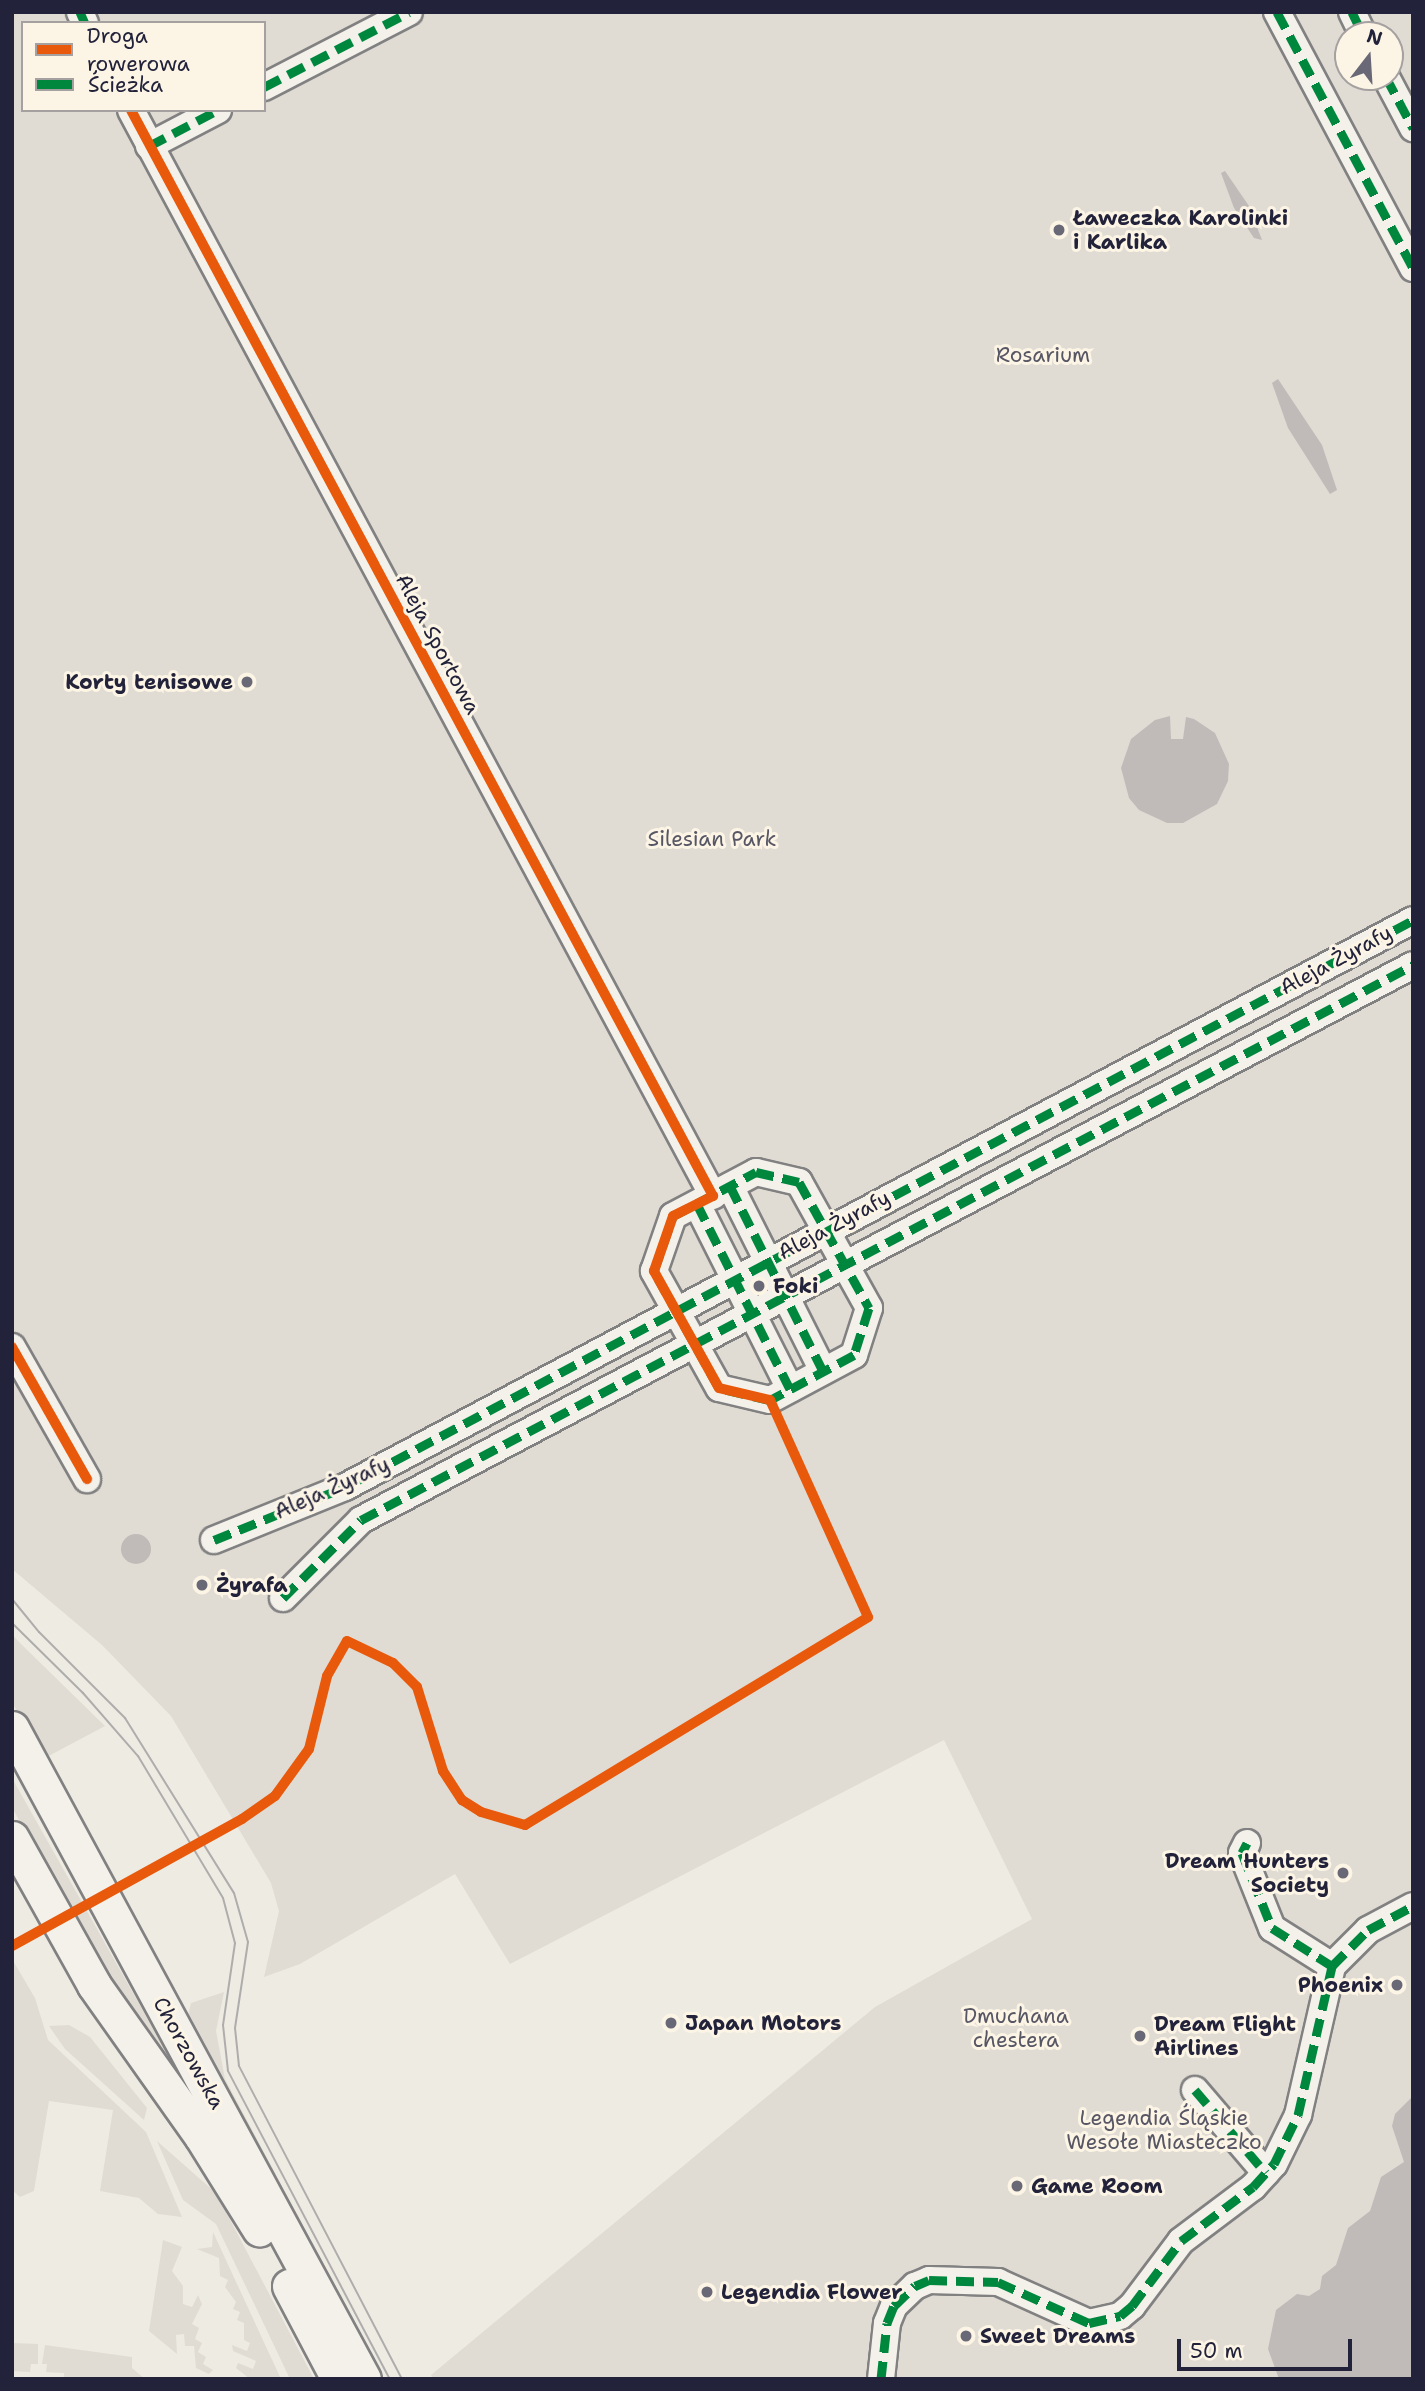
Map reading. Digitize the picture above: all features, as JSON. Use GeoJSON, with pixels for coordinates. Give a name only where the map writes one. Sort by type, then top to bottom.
{"type":"FeatureCollection","features":[{"type":"Feature","properties":{"kind":"main road","name":"Chorzowska"},"geometry":{"type":"LineString","coordinates":[[12,1728],[364,2379]]}},
{"type":"Feature","properties":{"kind":"main road","name":"Chorzowska"},"geometry":{"type":"LineString","coordinates":[[12,1838],[94,1985],[241,2195],[338,2379]]}},
{"type":"Feature","properties":{"kind":"street"},"geometry":{"type":"LineString","coordinates":[[266,85],[409,12]]}},
{"type":"Feature","properties":{"kind":"street"},"geometry":{"type":"LineString","coordinates":[[1277,12],[1413,268]]}},
{"type":"Feature","properties":{"kind":"street"},"geometry":{"type":"LineString","coordinates":[[1393,91],[1413,128]]}},
{"type":"Feature","properties":{"kind":"street","name":"Aleja Sportowa"},"geometry":{"type":"LineString","coordinates":[[132,112],[713,1195]]}},
{"type":"Feature","properties":{"kind":"street"},"geometry":{"type":"LineString","coordinates":[[149,146],[214,112]]}},
{"type":"Feature","properties":{"kind":"street","name":"Aleja Żyrafy"},"geometry":{"type":"LineString","coordinates":[[214,1540],[345,1487],[675,1309],[1413,920]]}},
{"type":"Feature","properties":{"kind":"street","name":"Aleja Żyrafy"},"geometry":{"type":"LineString","coordinates":[[283,1598],[361,1520],[1413,965]]}},
{"type":"Feature","properties":{"kind":"street"},"geometry":{"type":"LineString","coordinates":[[756,1172],[799,1182],[825,1230],[869,1308],[854,1355],[770,1400],[719,1388],[654,1271],[673,1216],[756,1172]]}},
{"type":"Feature","properties":{"kind":"street"},"geometry":{"type":"LineString","coordinates":[[713,1195],[767,1261],[823,1371]]}},
{"type":"Feature","properties":{"kind":"street"},"geometry":{"type":"LineString","coordinates":[[713,1195],[733,1279],[790,1389]]}},
{"type":"Feature","properties":{"kind":"street"},"geometry":{"type":"LineString","coordinates":[[12,1347],[87,1479]]}},
{"type":"Feature","properties":{"kind":"street"},"geometry":{"type":"LineString","coordinates":[[1247,1843],[1242,1853],[1272,1928],[1332,1966]]}},
{"type":"Feature","properties":{"kind":"street"},"geometry":{"type":"LineString","coordinates":[[881,2379],[887,2323],[894,2306],[915,2286],[949,2277],[998,2282],[1075,2320],[1089,2323],[1119,2316],[1181,2241],[1266,2173],[1293,2132],[1332,1966],[1368,1930],[1413,1906]]}},
{"type":"Feature","properties":{"kind":"street"},"geometry":{"type":"LineString","coordinates":[[1195,2090],[1266,2173]]}},
{"type":"Feature","properties":{"kind":"green space","name":"Silesian Park"},"geometry":{"type":"Polygon","coordinates":[[[12,12],[1413,12],[1413,2379],[433,2379],[431,2375],[875,2007],[1032,1919],[944,1740],[510,1964],[455,1874],[300,1964],[264,1977],[279,1911],[271,1883],[171,1716],[102,1645],[12,1569],[12,12]]]}},
{"type":"Feature","properties":{"kind":"green space"},"geometry":{"type":"Polygon","coordinates":[[[12,1634],[105,1726],[43,1759],[12,1702],[12,1634]]]}},
{"type":"Feature","properties":{"kind":"green space"},"geometry":{"type":"Polygon","coordinates":[[[12,1778],[173,2064],[171,2068],[97,1965],[12,1807],[12,1778]]]}},
{"type":"Feature","properties":{"kind":"green space"},"geometry":{"type":"Polygon","coordinates":[[[12,1959],[35,1998],[48,2040],[146,2132],[182,2217],[158,2214],[139,2198],[100,2191],[113,2110],[49,2101],[34,2191],[20,2197],[12,2190],[12,1959]]]}},
{"type":"Feature","properties":{"kind":"green space"},"geometry":{"type":"Polygon","coordinates":[[[224,1992],[216,2031],[225,2079],[359,2331],[353,2327],[187,2019],[191,2003],[224,1992]]]}},
{"type":"Feature","properties":{"kind":"green space"},"geometry":{"type":"Polygon","coordinates":[[[69,2025],[90,2037],[147,2108],[144,2120],[65,2049],[49,2026],[69,2025]]]}},
{"type":"Feature","properties":{"kind":"green space"},"geometry":{"type":"Polygon","coordinates":[[[157,2141],[216,2193],[314,2379],[290,2379],[216,2224],[183,2200],[157,2141]]]}},
{"type":"Feature","properties":{"kind":"green space"},"geometry":{"type":"Polygon","coordinates":[[[213,2232],[281,2379],[250,2379],[236,2368],[238,2363],[253,2369],[256,2361],[233,2351],[232,2345],[247,2351],[250,2343],[244,2340],[244,2323],[237,2320],[240,2312],[233,2309],[236,2302],[225,2287],[228,2280],[220,2276],[219,2258],[197,2249],[212,2247],[213,2232]]]}},
{"type":"Feature","properties":{"kind":"green space"},"geometry":{"type":"Polygon","coordinates":[[[163,2240],[182,2247],[172,2271],[183,2286],[183,2304],[192,2307],[198,2295],[202,2304],[192,2324],[199,2328],[195,2339],[202,2343],[198,2352],[206,2357],[203,2364],[213,2370],[209,2374],[196,2368],[194,2346],[185,2346],[184,2334],[176,2335],[177,2354],[149,2331],[163,2240]]]}},
{"type":"Feature","properties":{"kind":"green space"},"geometry":{"type":"Polygon","coordinates":[[[12,2343],[38,2344],[38,2364],[31,2364],[30,2372],[13,2371],[12,2379],[12,2343]]]}},
{"type":"Feature","properties":{"kind":"green space"},"geometry":{"type":"Polygon","coordinates":[[[45,2345],[132,2357],[132,2368],[145,2379],[64,2379],[64,2373],[46,2372],[47,2364],[42,2364],[45,2345]]]}},
{"type":"Feature","properties":{"kind":"shaded area"},"geometry":{"type":"Polygon","coordinates":[[[1225,171],[1249,206],[1262,240],[1254,238],[1234,208],[1221,173],[1225,171]]]}},
{"type":"Feature","properties":{"kind":"shaded area"},"geometry":{"type":"Polygon","coordinates":[[[1278,379],[1322,445],[1337,490],[1330,494],[1288,428],[1272,383],[1278,379]]]}},
{"type":"Feature","properties":{"kind":"shaded area"},"geometry":{"type":"Polygon","coordinates":[[[1170,716],[1171,739],[1183,739],[1186,717],[1194,719],[1215,733],[1229,764],[1228,781],[1217,804],[1183,823],[1167,823],[1139,810],[1129,798],[1121,768],[1131,739],[1155,720],[1170,716]]]}},
{"type":"Feature","properties":{"kind":"shaded area"},"geometry":{"type":"Polygon","coordinates":[[[136,1534],[142,1535],[150,1543],[150,1555],[142,1563],[136,1564],[130,1563],[122,1555],[121,1549],[122,1543],[130,1535],[136,1534]]]}},
{"type":"Feature","properties":{"kind":"shaded area"},"geometry":{"type":"Polygon","coordinates":[[[1413,2096],[1413,2379],[1279,2379],[1268,2349],[1276,2310],[1297,2294],[1309,2296],[1320,2289],[1322,2276],[1336,2265],[1348,2228],[1370,2211],[1381,2177],[1404,2162],[1392,2126],[1395,2114],[1413,2096]]]}},
{"type":"Feature","properties":{"kind":"tram line"},"geometry":{"type":"LineString","coordinates":[[12,1599],[39,1632],[125,1718],[234,1893],[248,1942],[235,2028],[239,2066],[402,2379]]}},
{"type":"Feature","properties":{"kind":"tram line"},"geometry":{"type":"LineString","coordinates":[[12,1623],[83,1693],[138,1756],[223,1898],[235,1943],[223,2025],[228,2071],[390,2379]]}},
{"type":"Feature","properties":{"kind":"marked path"},"geometry":{"type":"LineString","coordinates":[[80,12],[84,21]]}},
{"type":"Feature","properties":{"kind":"marked path"},"geometry":{"type":"LineString","coordinates":[[266,86],[409,12]]}},
{"type":"Feature","properties":{"kind":"marked path"},"geometry":{"type":"LineString","coordinates":[[1277,12],[1413,268]]}},
{"type":"Feature","properties":{"kind":"marked path"},"geometry":{"type":"LineString","coordinates":[[1352,12],[1356,21]]}},
{"type":"Feature","properties":{"kind":"marked path"},"geometry":{"type":"LineString","coordinates":[[1393,91],[1413,128]]}},
{"type":"Feature","properties":{"kind":"marked path"},"geometry":{"type":"LineString","coordinates":[[149,146],[214,112]]}},
{"type":"Feature","properties":{"kind":"marked path"},"geometry":{"type":"LineString","coordinates":[[214,1540],[345,1487],[1413,920]]}},
{"type":"Feature","properties":{"kind":"marked path"},"geometry":{"type":"LineString","coordinates":[[283,1598],[361,1520],[1413,965]]}},
{"type":"Feature","properties":{"kind":"marked path"},"geometry":{"type":"LineString","coordinates":[[756,1172],[799,1182],[869,1308],[854,1355],[770,1400],[719,1388],[654,1271],[673,1216],[756,1172]]}},
{"type":"Feature","properties":{"kind":"marked path"},"geometry":{"type":"LineString","coordinates":[[730,1186],[823,1371]]}},
{"type":"Feature","properties":{"kind":"marked path"},"geometry":{"type":"LineString","coordinates":[[697,1204],[790,1389]]}},
{"type":"Feature","properties":{"kind":"marked path"},"geometry":{"type":"LineString","coordinates":[[1247,1843],[1242,1853],[1272,1928],[1332,1966]]}},
{"type":"Feature","properties":{"kind":"marked path"},"geometry":{"type":"LineString","coordinates":[[881,2379],[887,2323],[894,2306],[915,2286],[929,2280],[998,2282],[1089,2323],[1120,2316],[1132,2306],[1181,2241],[1253,2187],[1274,2164],[1298,2115],[1332,1966],[1368,1930],[1413,1906]]}},
{"type":"Feature","properties":{"kind":"marked path"},"geometry":{"type":"LineString","coordinates":[[1195,2090],[1266,2173]]}},
{"type":"Feature","properties":{"kind":"cycle path"},"geometry":{"type":"LineString","coordinates":[[12,1946],[242,1819],[275,1796],[309,1749],[327,1676],[347,1641],[393,1663],[417,1687],[443,1771],[462,1800],[481,1812],[525,1825],[868,1617],[770,1400],[719,1388],[654,1271],[673,1216],[713,1196],[132,112]]}},
{"type":"Feature","properties":{"kind":"cycle path"},"geometry":{"type":"LineString","coordinates":[[12,1347],[87,1479]]}},
{"type":"Feature","properties":{"kind":"place","name":"Ławeczka Karolinki i Karlika"},"geometry":{"type":"Point","coordinates":[1059,230]}},
{"type":"Feature","properties":{"kind":"place","name":"Korty tenisowe"},"geometry":{"type":"Point","coordinates":[247,682]}},
{"type":"Feature","properties":{"kind":"place","name":"Foki"},"geometry":{"type":"Point","coordinates":[759,1286]}},
{"type":"Feature","properties":{"kind":"place","name":"Żyrafa"},"geometry":{"type":"Point","coordinates":[202,1585]}},
{"type":"Feature","properties":{"kind":"place","name":"Dream Hunters Society"},"geometry":{"type":"Point","coordinates":[1343,1873]}},
{"type":"Feature","properties":{"kind":"place","name":"Phoenix"},"geometry":{"type":"Point","coordinates":[1397,1985]}},
{"type":"Feature","properties":{"kind":"place","name":"Japan Motors"},"geometry":{"type":"Point","coordinates":[671,2023]}},
{"type":"Feature","properties":{"kind":"place","name":"Dream Flight Airlines"},"geometry":{"type":"Point","coordinates":[1140,2036]}},
{"type":"Feature","properties":{"kind":"place","name":"Game Room"},"geometry":{"type":"Point","coordinates":[1017,2186]}},
{"type":"Feature","properties":{"kind":"place","name":"Legendia Flower"},"geometry":{"type":"Point","coordinates":[707,2292]}},
{"type":"Feature","properties":{"kind":"place","name":"Sweet Dreams"},"geometry":{"type":"Point","coordinates":[966,2336]}},
{"type":"Feature","properties":{"kind":"park label","name":"Rosarium"},"geometry":{"type":"Point","coordinates":[1043,355]}},
{"type":"Feature","properties":{"kind":"park label","name":"Dmuchana chestera"},"geometry":{"type":"Point","coordinates":[1016,2028]}},
{"type":"Feature","properties":{"kind":"park label","name":"Legendia Śląskie Wesołe Miasteczko"},"geometry":{"type":"Point","coordinates":[1164,2130]}}]}
